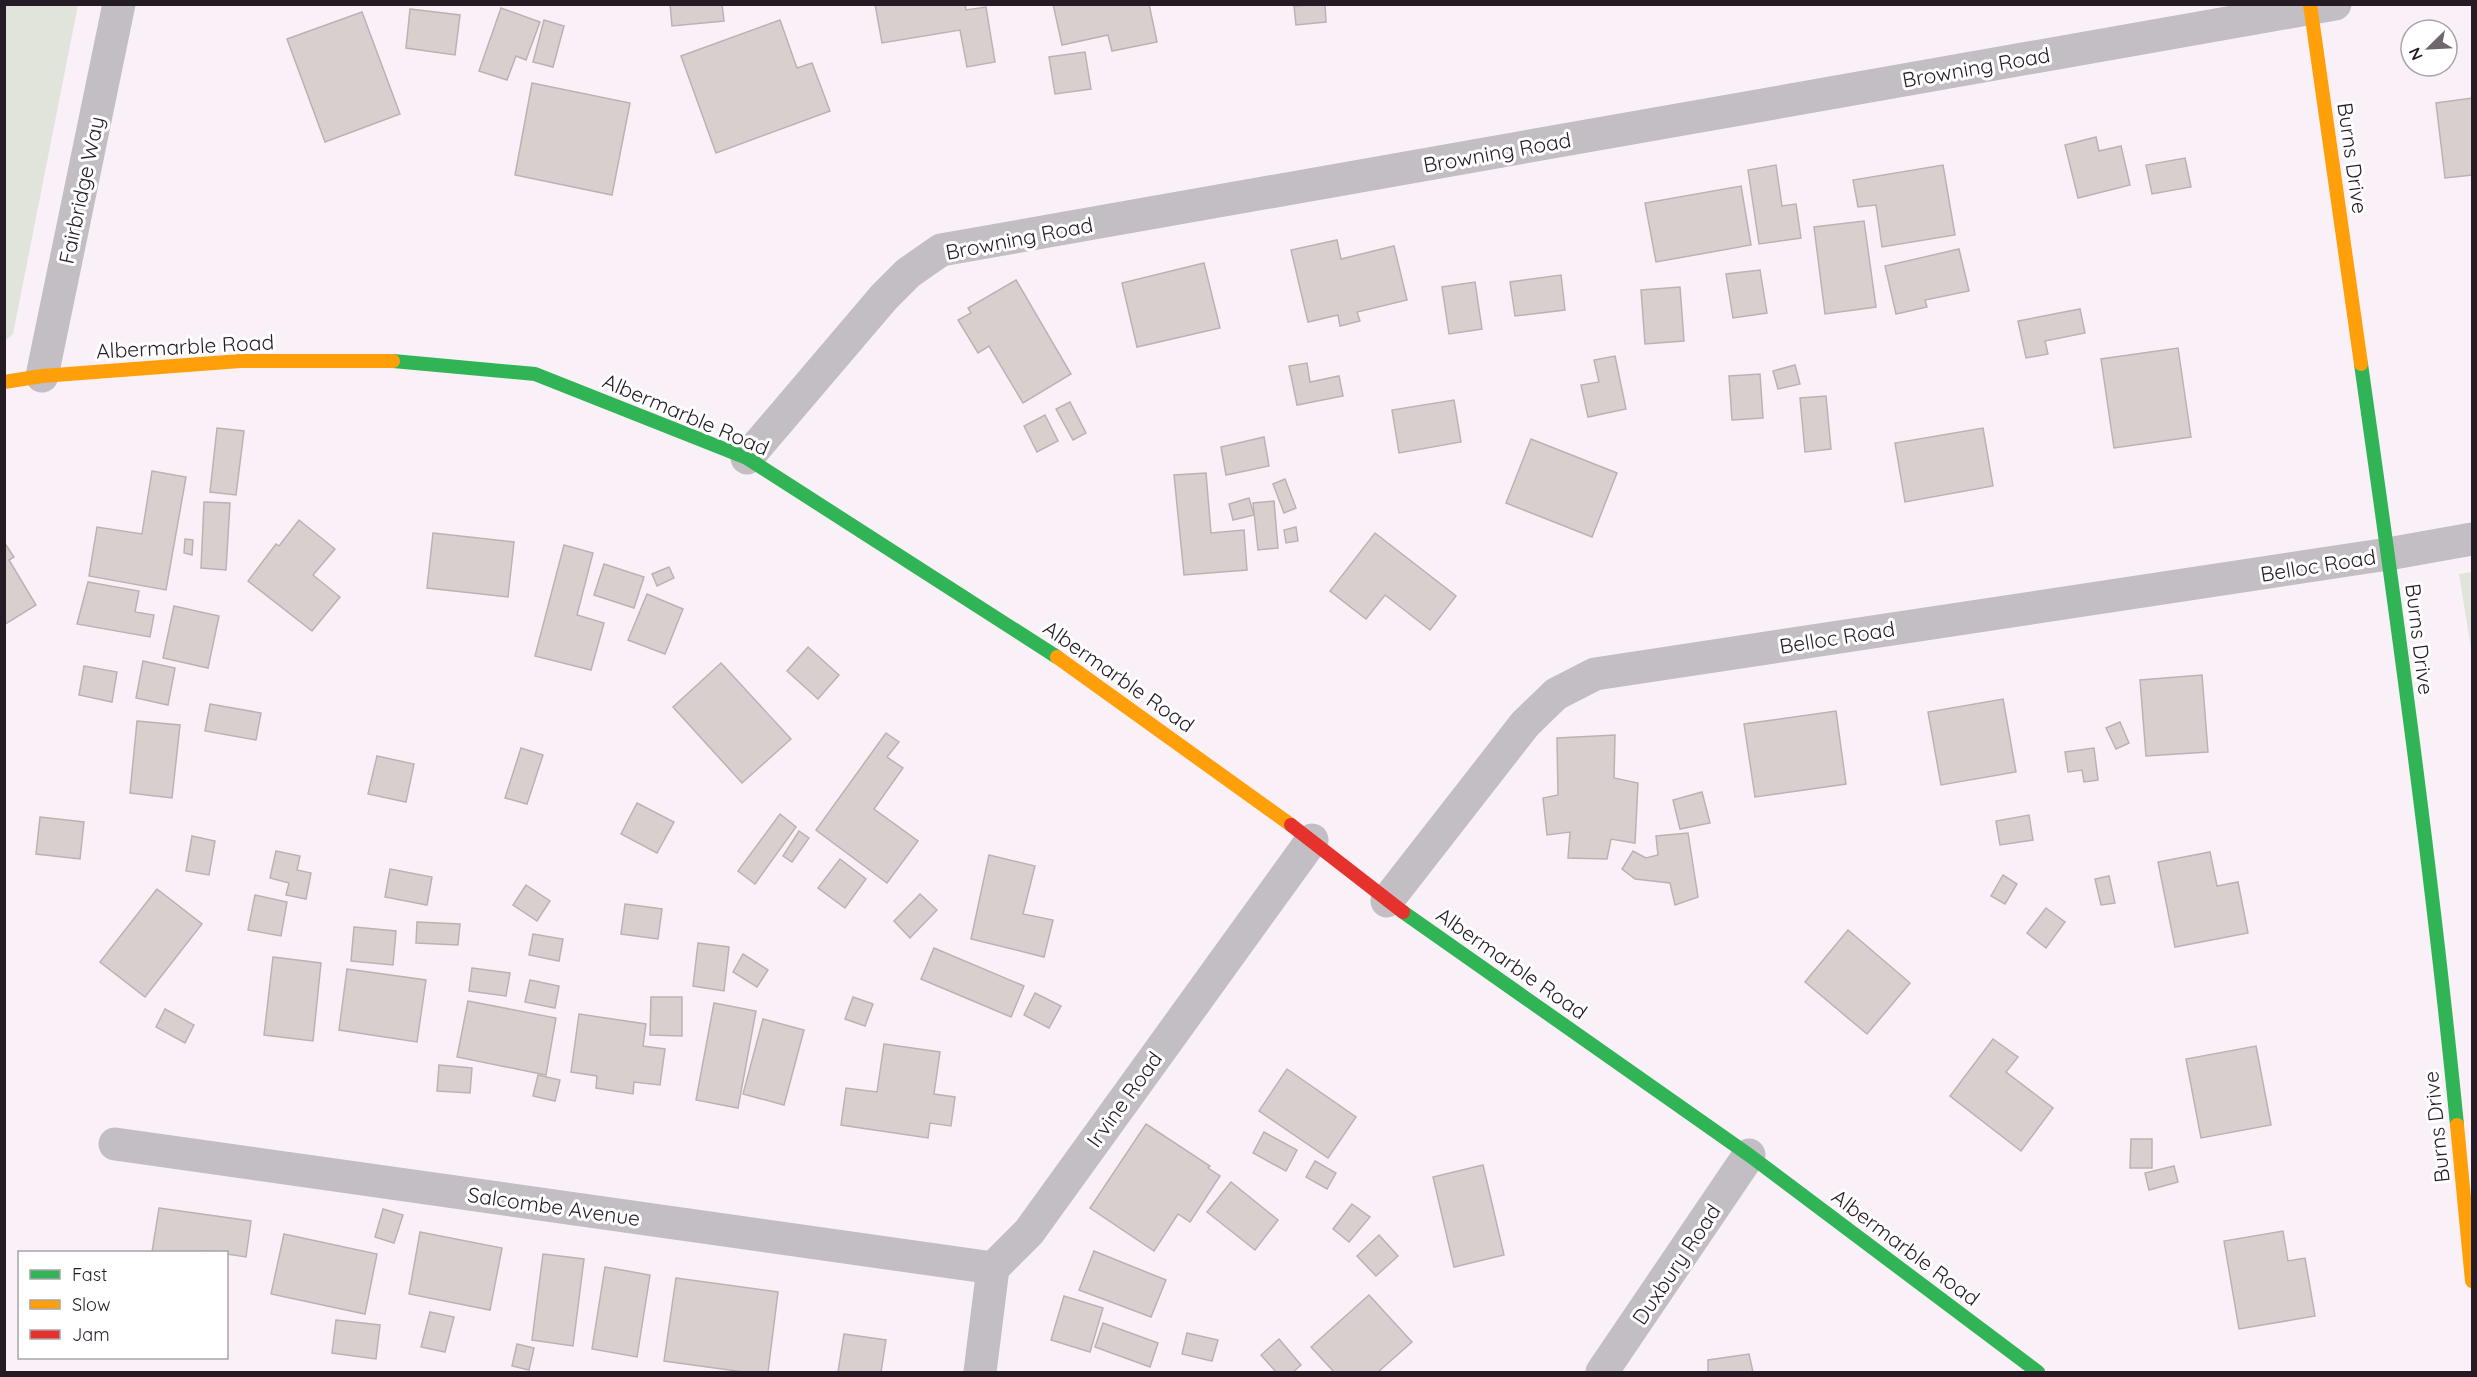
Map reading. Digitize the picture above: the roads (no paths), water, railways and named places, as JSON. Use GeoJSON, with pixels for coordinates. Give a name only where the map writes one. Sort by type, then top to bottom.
{"type":"FeatureCollection","features":[{"type":"Feature","properties":{"kind":"street","name":"Fairbridge Way"},"geometry":{"type":"LineString","coordinates":[[42,376],[119,4]]}},
{"type":"Feature","properties":{"kind":"street","name":"Browning Road"},"geometry":{"type":"LineString","coordinates":[[747,458],[884,297],[908,273],[940,250],[2319,6]]}},
{"type":"Feature","properties":{"kind":"street","name":"Burns Drive"},"geometry":{"type":"LineString","coordinates":[[2319,6],[2444,994],[2472,1281]]}},
{"type":"Feature","properties":{"kind":"street","name":"Albermarble Road"},"geometry":{"type":"LineString","coordinates":[[4,382],[42,376],[240,361],[380,360],[535,374],[747,458],[1079,671],[1311,840],[1387,901],[1749,1155],[2038,1372]]}},
{"type":"Feature","properties":{"kind":"street","name":"Belloc Road"},"geometry":{"type":"LineString","coordinates":[[1387,901],[1525,724],[1556,694],[1595,674],[2388,554],[2472,539]]}},
{"type":"Feature","properties":{"kind":"street","name":"Irvine Road"},"geometry":{"type":"LineString","coordinates":[[993,1268],[1029,1232],[1311,840]]}},
{"type":"Feature","properties":{"kind":"street"},"geometry":{"type":"LineString","coordinates":[[2444,994],[2463,1032]]}},
{"type":"Feature","properties":{"kind":"street","name":"Salcombe Avenue"},"geometry":{"type":"LineString","coordinates":[[115,1144],[993,1268]]}},
{"type":"Feature","properties":{"kind":"street","name":"Duxbury Road"},"geometry":{"type":"LineString","coordinates":[[1602,1372],[1749,1155]]}},
{"type":"Feature","properties":{"kind":"street"},"geometry":{"type":"LineString","coordinates":[[980,1372],[993,1268]]}}]}
